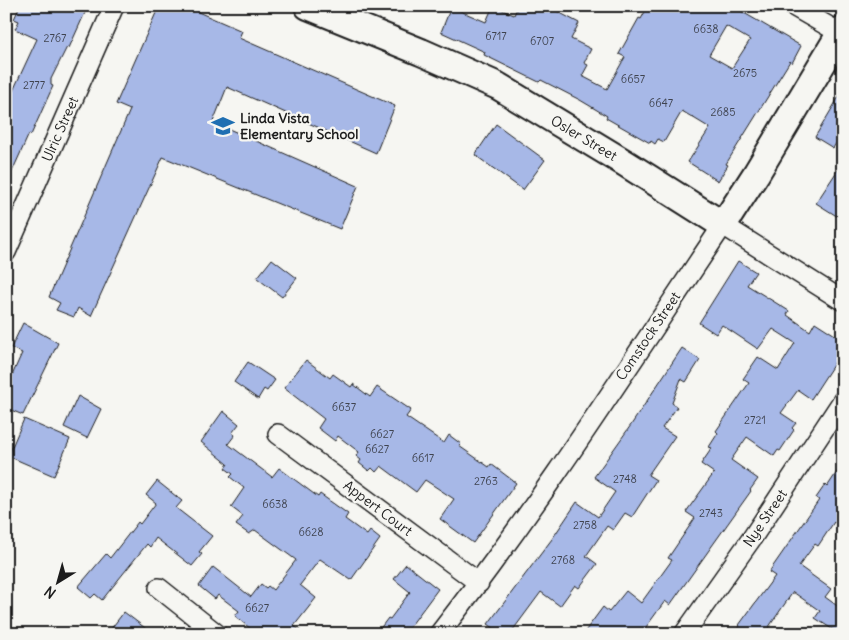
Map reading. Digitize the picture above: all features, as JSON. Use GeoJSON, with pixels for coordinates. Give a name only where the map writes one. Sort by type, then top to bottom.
{"type":"FeatureCollection","features":[{"type":"Feature","properties":{"kind":"street","name":"Ulric Street"},"geometry":{"type":"LineString","coordinates":[[6,252],[114,6]]}},
{"type":"Feature","properties":{"kind":"street","name":"Osler Street"},"geometry":{"type":"LineString","coordinates":[[308,6],[498,86],[625,163],[843,301]]}},
{"type":"Feature","properties":{"kind":"street"},"geometry":{"type":"LineString","coordinates":[[793,6],[842,31]]}},
{"type":"Feature","properties":{"kind":"street","name":"Comstock Street"},"geometry":{"type":"LineString","coordinates":[[439,634],[479,583],[571,451],[723,225],[842,31]]}},
{"type":"Feature","properties":{"kind":"street","name":"Nye Street"},"geometry":{"type":"LineString","coordinates":[[684,634],[752,538],[843,400]]}},
{"type":"Feature","properties":{"kind":"street","name":"Appert Court"},"geometry":{"type":"LineString","coordinates":[[278,434],[479,583]]}},
{"type":"Feature","properties":{"kind":"street"},"geometry":{"type":"LineString","coordinates":[[159,588],[218,634]]}},
{"type":"Feature","properties":{"kind":"building"},"geometry":{"type":"Polygon","coordinates":[[[20,6],[88,6],[69,48],[67,47],[51,79],[51,85],[53,86],[6,185],[6,106],[37,39],[15,29],[19,21],[14,19],[20,6]]]}},
{"type":"Feature","properties":{"kind":"building"},"geometry":{"type":"Polygon","coordinates":[[[159,6],[199,6],[198,12],[242,31],[239,38],[395,106],[376,153],[227,87],[213,122],[358,186],[340,229],[163,157],[91,316],[78,308],[74,317],[56,310],[60,303],[49,297],[130,110],[116,104],[159,6]]]}},
{"type":"Feature","properties":{"kind":"building"},"geometry":{"type":"Polygon","coordinates":[[[493,6],[514,15],[518,6],[547,6],[579,23],[571,39],[591,49],[584,63],[588,65],[582,76],[607,89],[625,57],[619,54],[648,6],[732,6],[801,46],[792,63],[790,61],[726,164],[728,165],[718,181],[688,162],[710,128],[682,111],[664,142],[658,139],[655,144],[651,141],[650,143],[606,118],[607,116],[580,100],[541,80],[539,82],[484,55],[485,52],[441,32],[451,7],[486,22],[493,6]],[[726,26],[709,55],[732,68],[750,40],[726,26]]]}},
{"type":"Feature","properties":{"kind":"building"},"geometry":{"type":"Polygon","coordinates":[[[843,90],[843,133],[833,148],[815,137],[843,90]]]}},
{"type":"Feature","properties":{"kind":"building"},"geometry":{"type":"Polygon","coordinates":[[[496,124],[545,160],[523,190],[475,155],[496,124]]]}},
{"type":"Feature","properties":{"kind":"building"},"geometry":{"type":"Polygon","coordinates":[[[843,162],[843,220],[816,203],[843,162]]]}},
{"type":"Feature","properties":{"kind":"building"},"geometry":{"type":"Polygon","coordinates":[[[272,259],[297,278],[282,297],[257,278],[272,259]]]}},
{"type":"Feature","properties":{"kind":"building"},"geometry":{"type":"Polygon","coordinates":[[[738,261],[756,272],[747,285],[789,311],[787,315],[810,331],[815,322],[843,340],[843,362],[837,359],[811,399],[798,390],[781,413],[796,423],[792,428],[794,430],[780,451],[778,450],[774,456],[747,437],[731,460],[758,479],[670,605],[665,601],[641,634],[583,634],[603,607],[609,612],[626,591],[641,603],[672,560],[668,558],[695,518],[686,512],[714,473],[701,464],[712,448],[709,447],[718,433],[716,431],[749,383],[743,379],[758,357],[778,370],[795,343],[773,329],[758,349],[722,325],[716,334],[699,323],[738,261]]]}},
{"type":"Feature","properties":{"kind":"building"},"geometry":{"type":"Polygon","coordinates":[[[23,323],[58,343],[23,415],[6,408],[6,389],[22,353],[11,348],[23,323]]]}},
{"type":"Feature","properties":{"kind":"building"},"geometry":{"type":"Polygon","coordinates":[[[682,348],[700,360],[686,382],[681,379],[672,403],[677,407],[662,428],[675,436],[648,475],[656,480],[632,517],[625,513],[613,530],[607,526],[586,556],[597,564],[579,588],[575,585],[560,606],[541,592],[510,634],[502,634],[488,624],[552,539],[577,502],[598,517],[615,492],[594,477],[682,348]]]}},
{"type":"Feature","properties":{"kind":"building"},"geometry":{"type":"Polygon","coordinates":[[[306,360],[330,378],[333,374],[351,387],[353,384],[370,397],[377,387],[411,410],[406,417],[444,443],[449,435],[461,444],[459,446],[489,467],[491,464],[516,483],[473,543],[440,519],[454,499],[425,480],[416,492],[381,466],[376,472],[372,468],[369,471],[359,463],[361,460],[356,456],[359,452],[338,436],[335,441],[318,428],[324,419],[284,388],[306,360]]]}},
{"type":"Feature","properties":{"kind":"building"},"geometry":{"type":"Polygon","coordinates":[[[248,362],[275,380],[267,391],[264,389],[258,399],[234,382],[248,362]]]}},
{"type":"Feature","properties":{"kind":"building"},"geometry":{"type":"Polygon","coordinates":[[[78,396],[101,409],[87,438],[64,427],[78,396]]]}},
{"type":"Feature","properties":{"kind":"building"},"geometry":{"type":"Polygon","coordinates":[[[223,411],[239,424],[232,433],[235,435],[228,444],[272,477],[279,468],[318,497],[320,494],[348,514],[345,519],[367,535],[370,531],[380,539],[351,580],[320,559],[300,585],[316,598],[294,626],[305,634],[257,634],[235,616],[239,611],[218,595],[215,599],[199,586],[213,567],[251,597],[261,584],[273,590],[296,560],[255,530],[249,534],[236,525],[243,516],[231,507],[244,488],[230,477],[233,474],[225,468],[228,464],[201,442],[223,411]]]}},
{"type":"Feature","properties":{"kind":"building"},"geometry":{"type":"Polygon","coordinates":[[[24,419],[70,439],[54,476],[8,456],[24,419]]]}},
{"type":"Feature","properties":{"kind":"building"},"geometry":{"type":"Polygon","coordinates":[[[843,463],[843,528],[834,522],[818,546],[815,544],[799,566],[831,589],[825,597],[843,610],[843,634],[815,618],[820,611],[793,592],[764,634],[734,634],[775,576],[769,572],[819,500],[816,498],[825,485],[827,487],[843,463]]]}},
{"type":"Feature","properties":{"kind":"building"},"geometry":{"type":"Polygon","coordinates":[[[157,481],[182,501],[176,508],[212,536],[199,552],[202,554],[192,566],[156,538],[150,547],[147,544],[102,600],[95,594],[91,598],[78,587],[106,554],[110,558],[138,522],[140,524],[156,503],[146,495],[157,481]]]}},
{"type":"Feature","properties":{"kind":"building"},"geometry":{"type":"Polygon","coordinates":[[[406,564],[438,589],[406,632],[409,634],[376,634],[410,592],[394,579],[406,564]]]}},
{"type":"Feature","properties":{"kind":"building"},"geometry":{"type":"Polygon","coordinates":[[[124,612],[153,634],[107,634],[124,612]]]}},
{"type":"Feature","properties":{"kind":"place","name":"Linda Vista Elementary School"},"geometry":{"type":"Point","coordinates":[223,126]}}]}
